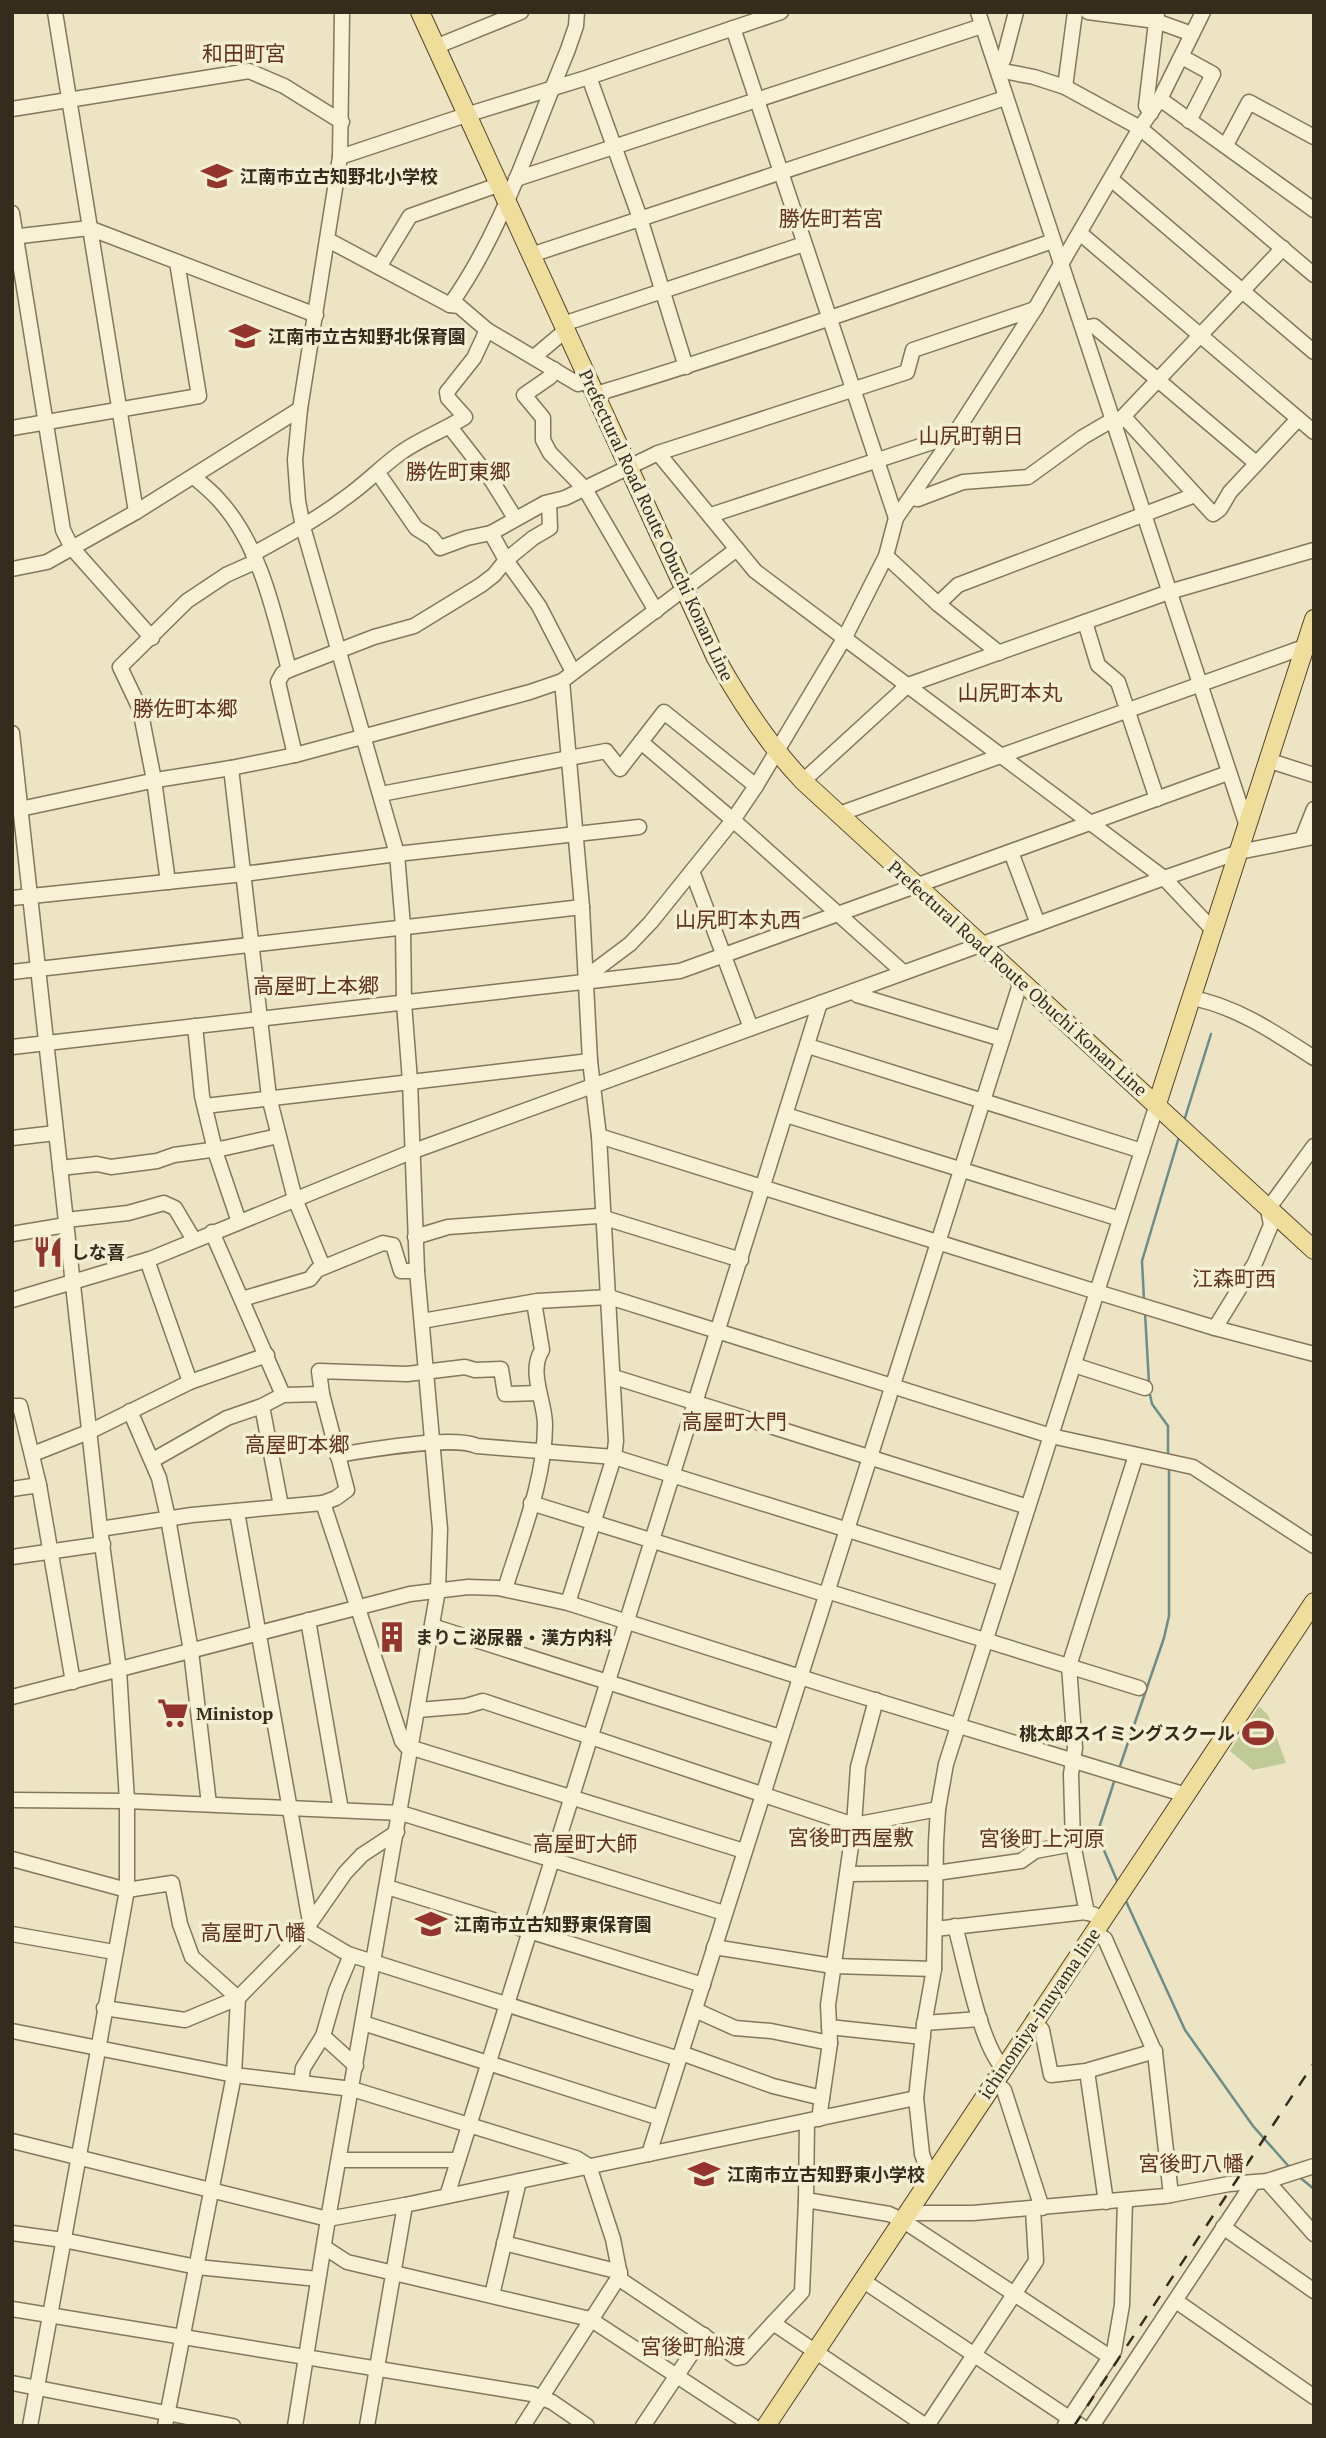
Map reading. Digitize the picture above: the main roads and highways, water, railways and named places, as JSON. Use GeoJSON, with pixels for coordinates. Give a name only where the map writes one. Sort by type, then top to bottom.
{"type":"FeatureCollection","features":[{"type":"Feature","properties":{"kind":"main road","name":"Prefectural Road Route Obuchi Konan Line"},"geometry":{"type":"LineString","coordinates":[[420,12],[506,204],[729,681],[776,752],[803,781],[980,946],[1157,1104],[1314,1250]]}},
{"type":"Feature","properties":{"kind":"main road","name":"Prefectural Road Route Obuchi Konan Line"},"geometry":{"type":"LineString","coordinates":[[1157,1104],[1314,619]]}},
{"type":"Feature","properties":{"kind":"main road","name":"ichinomiya-inuyama line"},"geometry":{"type":"LineString","coordinates":[[766,2426],[1034,2020],[1095,1921],[1122,1891],[1314,1602]]}},
{"type":"Feature","properties":{"kind":"waterway"},"geometry":{"type":"LineString","coordinates":[[1184,1121],[1211,1034]]}},
{"type":"Feature","properties":{"kind":"waterway"},"geometry":{"type":"LineString","coordinates":[[1144,1300],[1142,1261],[1179,1137]]}},
{"type":"Feature","properties":{"kind":"waterway"},"geometry":{"type":"LineString","coordinates":[[1145,1313],[1149,1383]]}},
{"type":"Feature","properties":{"kind":"waterway"},"geometry":{"type":"LineString","coordinates":[[1149,1390],[1152,1404],[1168,1426],[1168,1453]]}},
{"type":"Feature","properties":{"kind":"waterway"},"geometry":{"type":"LineString","coordinates":[[1120,1766],[1169,1616],[1169,1470]]}},
{"type":"Feature","properties":{"kind":"waterway"},"geometry":{"type":"LineString","coordinates":[[1114,1782],[1097,1834],[1118,1883]]}},
{"type":"Feature","properties":{"kind":"waterway"},"geometry":{"type":"LineString","coordinates":[[1125,1899],[1185,2030],[1253,2126],[1291,2169]]}},
{"type":"Feature","properties":{"kind":"waterway"},"geometry":{"type":"LineString","coordinates":[[1298,2176],[1314,2189]]}},
{"type":"Feature","properties":{"kind":"railway"},"geometry":{"type":"LineString","coordinates":[[1074,2426],[1314,2063]]}},
{"type":"Feature","properties":{"kind":"place","name":"江南市立古知野北小学校"},"geometry":{"type":"Point","coordinates":[217,176]}},
{"type":"Feature","properties":{"kind":"place","name":"江南市立古知野北保育園"},"geometry":{"type":"Point","coordinates":[245,336]}},
{"type":"Feature","properties":{"kind":"place","name":"しな喜"},"geometry":{"type":"Point","coordinates":[48,1252]}},
{"type":"Feature","properties":{"kind":"place","name":"まりこ泌尿器・漢方内科"},"geometry":{"type":"Point","coordinates":[392,1637]}},
{"type":"Feature","properties":{"kind":"place","name":"Ministop"},"geometry":{"type":"Point","coordinates":[173,1713]}},
{"type":"Feature","properties":{"kind":"place","name":"桃太郎スイミングスクール"},"geometry":{"type":"Point","coordinates":[1258,1733]}},
{"type":"Feature","properties":{"kind":"place","name":"江南市立古知野東保育園"},"geometry":{"type":"Point","coordinates":[431,1924]}},
{"type":"Feature","properties":{"kind":"place","name":"江南市立古知野東小学校"},"geometry":{"type":"Point","coordinates":[704,2174]}},
{"type":"Feature","properties":{"kind":"district","name":"和田町宮"},"geometry":{"type":"Point","coordinates":[244,53]}},
{"type":"Feature","properties":{"kind":"district","name":"勝佐町若宮"},"geometry":{"type":"Point","coordinates":[831,218]}},
{"type":"Feature","properties":{"kind":"district","name":"山尻町朝日"},"geometry":{"type":"Point","coordinates":[971,435]}},
{"type":"Feature","properties":{"kind":"district","name":"勝佐町東郷"},"geometry":{"type":"Point","coordinates":[458,471]}},
{"type":"Feature","properties":{"kind":"district","name":"山尻町本丸"},"geometry":{"type":"Point","coordinates":[1010,692]}},
{"type":"Feature","properties":{"kind":"district","name":"勝佐町本郷"},"geometry":{"type":"Point","coordinates":[185,708]}},
{"type":"Feature","properties":{"kind":"district","name":"山尻町本丸西"},"geometry":{"type":"Point","coordinates":[738,919]}},
{"type":"Feature","properties":{"kind":"district","name":"高屋町上本郷"},"geometry":{"type":"Point","coordinates":[316,985]}},
{"type":"Feature","properties":{"kind":"district","name":"江森町西"},"geometry":{"type":"Point","coordinates":[1234,1278]}},
{"type":"Feature","properties":{"kind":"district","name":"高屋町大門"},"geometry":{"type":"Point","coordinates":[734,1421]}},
{"type":"Feature","properties":{"kind":"district","name":"高屋町本郷"},"geometry":{"type":"Point","coordinates":[297,1444]}},
{"type":"Feature","properties":{"kind":"district","name":"宮後町西屋敷"},"geometry":{"type":"Point","coordinates":[851,1837]}},
{"type":"Feature","properties":{"kind":"district","name":"宮後町上河原"},"geometry":{"type":"Point","coordinates":[1042,1838]}},
{"type":"Feature","properties":{"kind":"district","name":"高屋町大師"},"geometry":{"type":"Point","coordinates":[585,1843]}},
{"type":"Feature","properties":{"kind":"district","name":"高屋町八幡"},"geometry":{"type":"Point","coordinates":[253,1932]}},
{"type":"Feature","properties":{"kind":"district","name":"宮後町八幡"},"geometry":{"type":"Point","coordinates":[1191,2163]}},
{"type":"Feature","properties":{"kind":"district","name":"宮後町船渡"},"geometry":{"type":"Point","coordinates":[693,2346]}}]}
